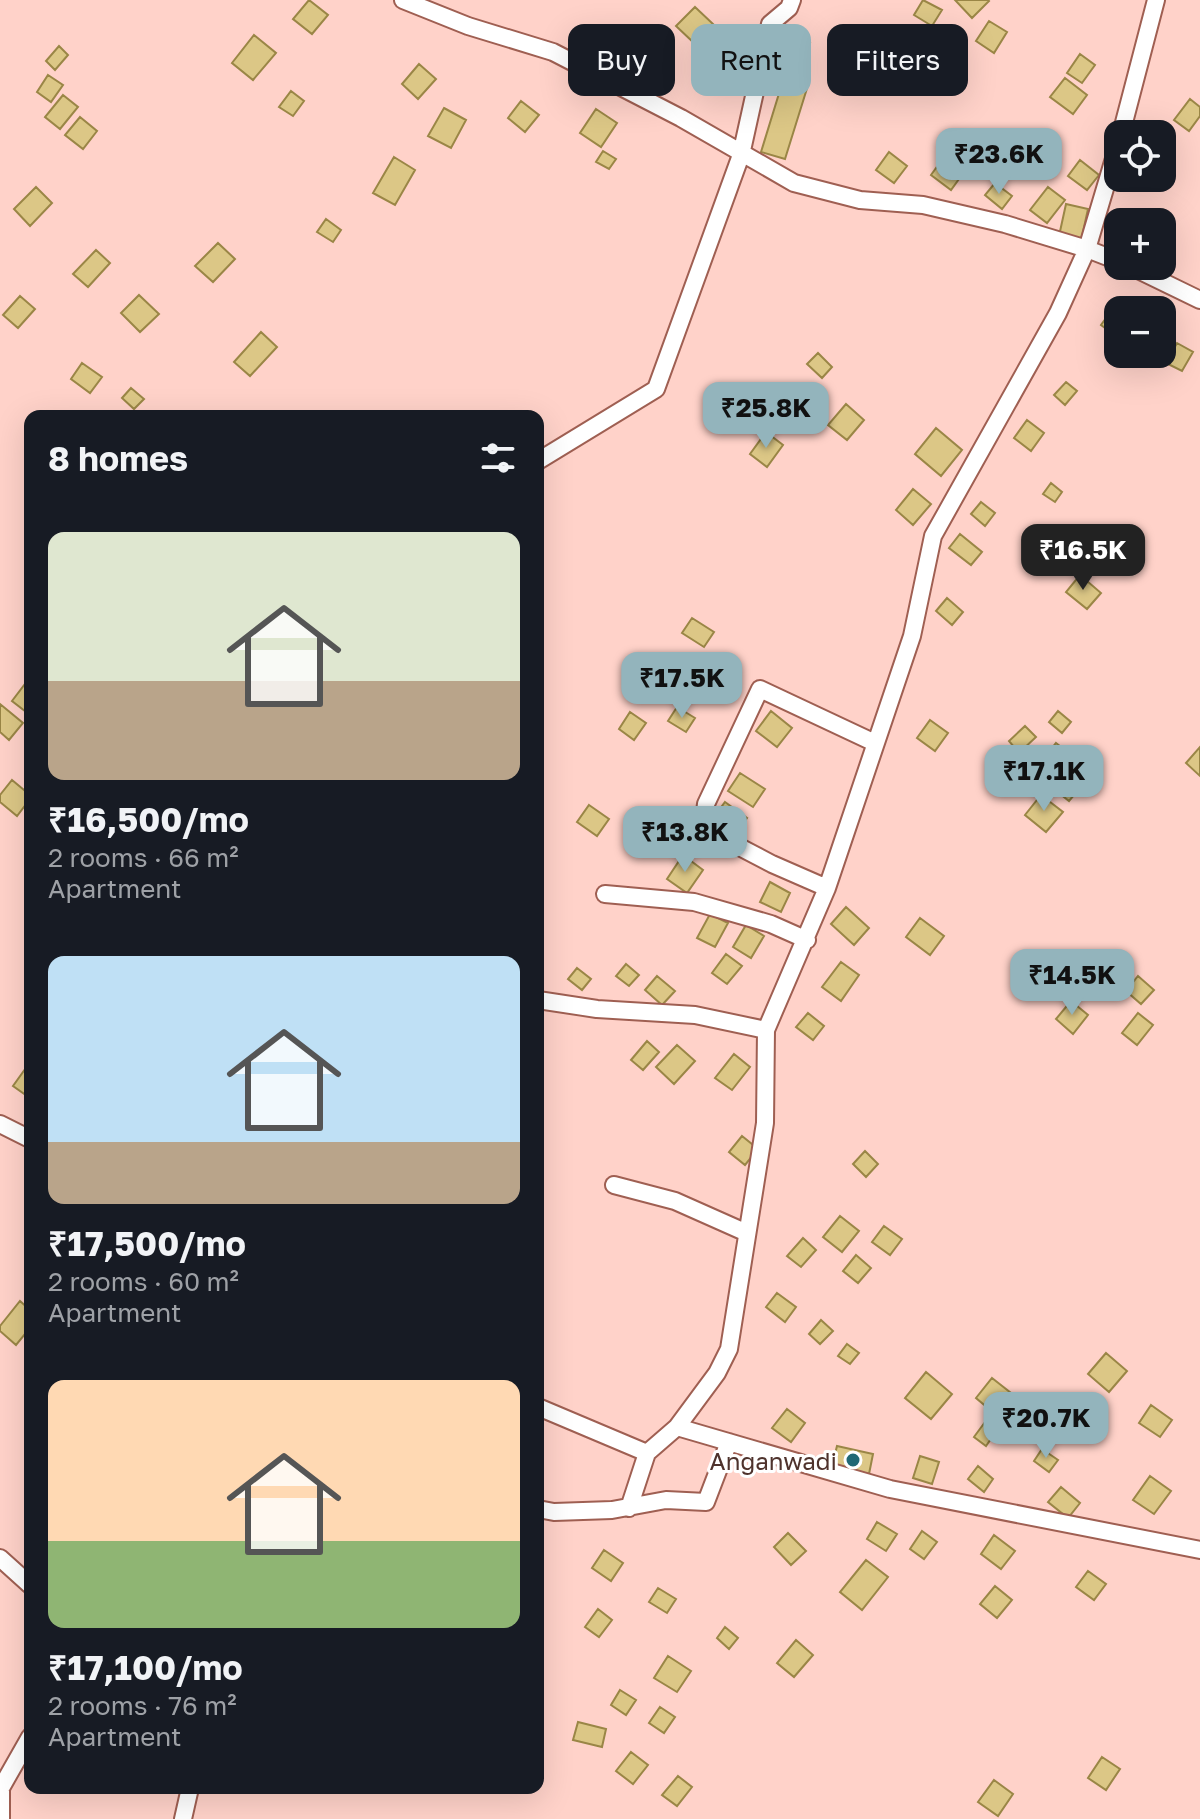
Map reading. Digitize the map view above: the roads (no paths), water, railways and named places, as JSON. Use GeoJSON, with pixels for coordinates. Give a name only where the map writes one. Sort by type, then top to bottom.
{"type":"FeatureCollection","features":[{"type":"Feature","properties":{"kind":"street"},"geometry":{"type":"LineString","coordinates":[[403,0],[468,26],[553,52],[681,118],[794,183],[860,200],[923,205],[1005,224],[1104,256]]}},
{"type":"Feature","properties":{"kind":"street"},"geometry":{"type":"LineString","coordinates":[[544,457],[656,389],[741,155],[770,24],[789,8],[792,0]]}},
{"type":"Feature","properties":{"kind":"street"},"geometry":{"type":"LineString","coordinates":[[1125,120],[1156,0]]}},
{"type":"Feature","properties":{"kind":"street"},"geometry":{"type":"LineString","coordinates":[[629,1508],[647,1453],[677,1427],[717,1373],[729,1349],[765,1123],[766,1030],[827,888],[912,636],[933,536],[1058,313],[1087,249],[1104,192]]}},
{"type":"Feature","properties":{"kind":"street"},"geometry":{"type":"LineString","coordinates":[[1159,280],[1200,300]]}},
{"type":"Feature","properties":{"kind":"street"},"geometry":{"type":"LineString","coordinates":[[827,888],[760,859],[703,828],[706,804],[760,689],[875,743]]}},
{"type":"Feature","properties":{"kind":"street"},"geometry":{"type":"LineString","coordinates":[[605,894],[694,902],[771,924],[807,940]]}},
{"type":"Feature","properties":{"kind":"street"},"geometry":{"type":"LineString","coordinates":[[544,1001],[597,1009],[695,1015],[766,1030]]}},
{"type":"Feature","properties":{"kind":"street"},"geometry":{"type":"LineString","coordinates":[[0,1124],[24,1136]]}},
{"type":"Feature","properties":{"kind":"street"},"geometry":{"type":"LineString","coordinates":[[614,1185],[675,1201],[747,1233]]}},
{"type":"Feature","properties":{"kind":"street"},"geometry":{"type":"LineString","coordinates":[[544,1410],[647,1453]]}},
{"type":"Feature","properties":{"kind":"street"},"geometry":{"type":"LineString","coordinates":[[677,1427],[890,1489],[1200,1550]]}},
{"type":"Feature","properties":{"kind":"street"},"geometry":{"type":"LineString","coordinates":[[544,1510],[629,1508],[666,1500],[706,1502],[729,1442]]}},
{"type":"Feature","properties":{"kind":"street"},"geometry":{"type":"LineString","coordinates":[[0,1558],[24,1580]]}},
{"type":"Feature","properties":{"kind":"street"},"geometry":{"type":"LineString","coordinates":[[1,1819],[1,1788],[24,1748]]}},
{"type":"Feature","properties":{"kind":"street"},"geometry":{"type":"LineString","coordinates":[[183,1819],[189,1794]]}},
{"type":"Feature","properties":{"kind":"place","name":"Anganwadi"},"geometry":{"type":"Point","coordinates":[853,1460]}}]}
